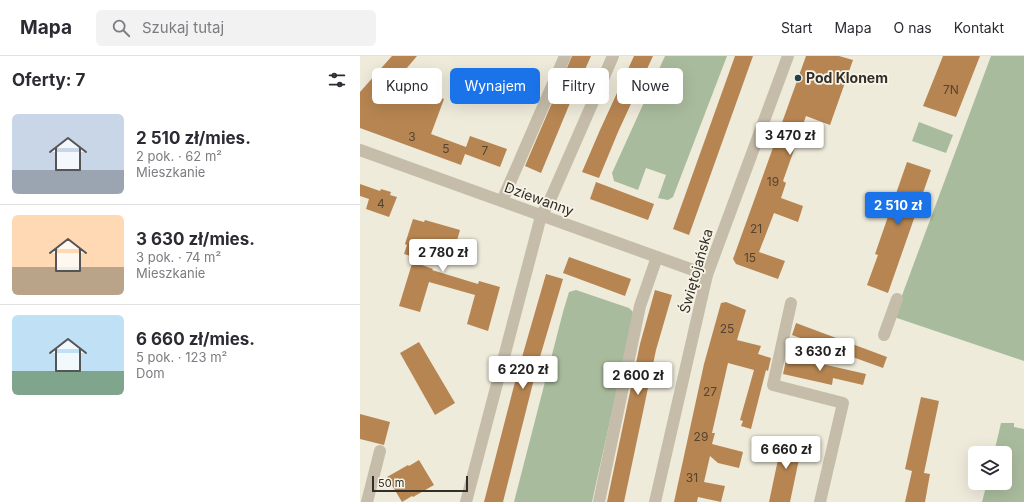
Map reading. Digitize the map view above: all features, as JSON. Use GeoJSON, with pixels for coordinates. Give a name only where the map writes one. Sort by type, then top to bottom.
{"type":"FeatureCollection","features":[{"type":"Feature","properties":{"kind":"street"},"geometry":{"type":"LineString","coordinates":[[502,201],[565,56]]}},
{"type":"Feature","properties":{"kind":"street"},"geometry":{"type":"LineString","coordinates":[[466,502],[541,216],[614,56]]}},
{"type":"Feature","properties":{"kind":"street","name":"Świętojańska"},"geometry":{"type":"LineString","coordinates":[[655,502],[707,275],[788,56]]}},
{"type":"Feature","properties":{"kind":"street","name":"Dziewanny"},"geometry":{"type":"LineString","coordinates":[[360,150],[707,275]]}},
{"type":"Feature","properties":{"kind":"street"},"geometry":{"type":"LineString","coordinates":[[599,502],[640,306],[657,257]]}},
{"type":"Feature","properties":{"kind":"street"},"geometry":{"type":"LineString","coordinates":[[884,335],[897,299]]}},
{"type":"Feature","properties":{"kind":"street"},"geometry":{"type":"LineString","coordinates":[[791,303],[773,385],[843,403],[820,502]]}},
{"type":"Feature","properties":{"kind":"street"},"geometry":{"type":"LineString","coordinates":[[367,502],[380,451]]}},
{"type":"Feature","properties":{"kind":"green space"},"geometry":{"type":"Polygon","coordinates":[[[665,56],[727,56],[673,197],[668,200],[658,198],[666,175],[646,168],[638,190],[614,181],[612,173],[643,104],[683,104],[683,68],[660,68],[665,56]]]}},
{"type":"Feature","properties":{"kind":"green space"},"geometry":{"type":"Polygon","coordinates":[[[991,56],[1024,56],[1024,361],[894,317],[991,56]]]}},
{"type":"Feature","properties":{"kind":"green space"},"geometry":{"type":"Polygon","coordinates":[[[919,122],[953,135],[946,153],[912,141],[919,122]]]}},
{"type":"Feature","properties":{"kind":"green space"},"geometry":{"type":"Polygon","coordinates":[[[576,290],[629,308],[634,313],[592,502],[514,502],[563,312],[569,292],[576,290]]]}},
{"type":"Feature","properties":{"kind":"green space"},"geometry":{"type":"Polygon","coordinates":[[[1001,423],[1014,423],[1014,427],[1024,429],[1024,502],[982,502],[985,490],[1012,490],[1012,446],[996,446],[1001,423]]]}},
{"type":"Feature","properties":{"kind":"building"},"geometry":{"type":"Polygon","coordinates":[[[392,56],[417,56],[407,68],[381,68],[392,56]]]}},
{"type":"Feature","properties":{"kind":"building"},"geometry":{"type":"Polygon","coordinates":[[[572,56],[591,56],[586,68],[567,68],[572,56]]]}},
{"type":"Feature","properties":{"kind":"building"},"geometry":{"type":"Polygon","coordinates":[[[634,56],[653,56],[647,68],[628,68],[634,56]]]}},
{"type":"Feature","properties":{"kind":"building"},"geometry":{"type":"Polygon","coordinates":[[[735,56],[753,56],[689,235],[673,229],[735,56]]]}},
{"type":"Feature","properties":{"kind":"building"},"geometry":{"type":"Polygon","coordinates":[[[806,56],[839,56],[853,60],[830,125],[806,116],[783,181],[786,183],[781,198],[803,206],[798,222],[774,213],[759,252],[785,261],[778,279],[736,264],[733,259],[806,56]]]}},
{"type":"Feature","properties":{"kind":"building"},"geometry":{"type":"Polygon","coordinates":[[[943,56],[980,56],[956,117],[923,106],[943,56]]]}},
{"type":"Feature","properties":{"kind":"building"},"geometry":{"type":"Polygon","coordinates":[[[372,78],[372,104],[442,104],[442,98],[444,99],[431,134],[466,147],[470,136],[507,149],[500,167],[465,154],[461,165],[360,128],[360,92],[372,78]]]}},
{"type":"Feature","properties":{"kind":"building"},"geometry":{"type":"Polygon","coordinates":[[[617,93],[617,104],[631,104],[599,178],[582,172],[617,93]]]}},
{"type":"Feature","properties":{"kind":"building"},"geometry":{"type":"Polygon","coordinates":[[[551,104],[570,104],[541,173],[525,166],[551,104]]]}},
{"type":"Feature","properties":{"kind":"building"},"geometry":{"type":"Polygon","coordinates":[[[907,162],[931,170],[888,293],[867,285],[878,255],[875,254],[907,162]]]}},
{"type":"Feature","properties":{"kind":"building"},"geometry":{"type":"Polygon","coordinates":[[[596,182],[654,204],[648,220],[590,199],[596,182]]]}},
{"type":"Feature","properties":{"kind":"building"},"geometry":{"type":"Polygon","coordinates":[[[360,184],[380,191],[381,189],[391,192],[390,195],[397,197],[389,217],[366,209],[369,199],[360,196],[360,184]]]}},
{"type":"Feature","properties":{"kind":"building"},"geometry":{"type":"Polygon","coordinates":[[[413,219],[424,222],[425,220],[460,230],[453,254],[427,246],[422,265],[433,269],[432,270],[478,284],[479,281],[500,287],[488,331],[467,324],[475,295],[429,282],[420,312],[399,306],[414,257],[404,254],[407,245],[405,244],[413,219]]]}},
{"type":"Feature","properties":{"kind":"building"},"geometry":{"type":"Polygon","coordinates":[[[569,257],[631,279],[625,296],[563,273],[569,257]]]}},
{"type":"Feature","properties":{"kind":"building"},"geometry":{"type":"Polygon","coordinates":[[[546,274],[563,279],[537,367],[503,502],[484,502],[516,378],[546,274]]]}},
{"type":"Feature","properties":{"kind":"building"},"geometry":{"type":"Polygon","coordinates":[[[655,290],[672,295],[656,350],[624,502],[607,502],[640,344],[655,290]]]}},
{"type":"Feature","properties":{"kind":"building"},"geometry":{"type":"Polygon","coordinates":[[[726,302],[746,310],[737,340],[761,346],[758,354],[771,358],[768,371],[766,370],[751,429],[741,426],[743,421],[740,420],[754,370],[728,363],[712,433],[715,433],[712,444],[743,452],[739,468],[718,463],[710,456],[704,482],[725,486],[721,502],[698,497],[697,502],[674,502],[704,364],[721,303],[726,302]]]}},
{"type":"Feature","properties":{"kind":"building"},"geometry":{"type":"Polygon","coordinates":[[[796,323],[887,357],[883,368],[792,335],[796,323]]]}},
{"type":"Feature","properties":{"kind":"building"},"geometry":{"type":"Polygon","coordinates":[[[419,342],[455,403],[435,415],[400,353],[419,342]]]}},
{"type":"Feature","properties":{"kind":"building"},"geometry":{"type":"Polygon","coordinates":[[[787,356],[866,374],[863,385],[833,378],[832,385],[783,374],[787,356]]]}},
{"type":"Feature","properties":{"kind":"building"},"geometry":{"type":"Polygon","coordinates":[[[921,397],[939,401],[924,473],[930,474],[925,502],[905,502],[912,471],[905,469],[921,397]]]}},
{"type":"Feature","properties":{"kind":"building"},"geometry":{"type":"Polygon","coordinates":[[[360,414],[390,422],[384,445],[360,439],[360,414]]]}},
{"type":"Feature","properties":{"kind":"building"},"geometry":{"type":"Polygon","coordinates":[[[783,436],[803,440],[790,502],[769,502],[783,436]]]}},
{"type":"Feature","properties":{"kind":"building"},"geometry":{"type":"Polygon","coordinates":[[[419,460],[434,485],[402,502],[387,477],[419,460]]]}},
{"type":"Feature","properties":{"kind":"place","name":"Pod Klonem"},"geometry":{"type":"Point","coordinates":[798,78]}}]}
